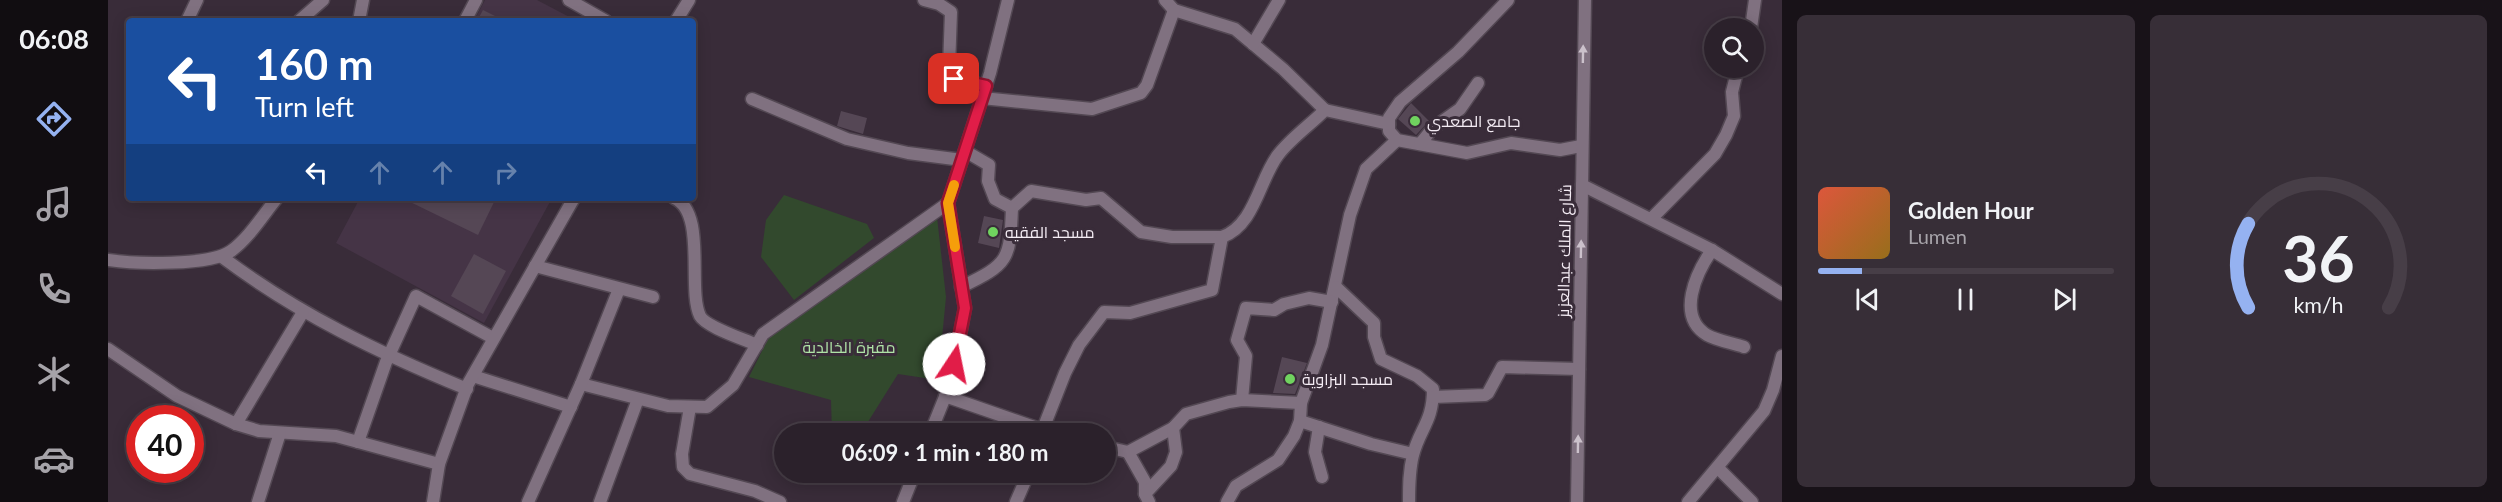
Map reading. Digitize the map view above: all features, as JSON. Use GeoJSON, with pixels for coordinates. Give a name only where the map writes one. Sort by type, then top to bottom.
{"type":"FeatureCollection","features":[{"type":"Feature","properties":{"kind":"street"},"geometry":{"type":"LineString","coordinates":[[188,18],[197,0]]}},
{"type":"Feature","properties":{"kind":"street"},"geometry":{"type":"LineString","coordinates":[[302,18],[322,0]]}},
{"type":"Feature","properties":{"kind":"street"},"geometry":{"type":"LineString","coordinates":[[360,18],[363,0]]}},
{"type":"Feature","properties":{"kind":"street"},"geometry":{"type":"LineString","coordinates":[[467,18],[476,0]]}},
{"type":"Feature","properties":{"kind":"street"},"geometry":{"type":"LineString","coordinates":[[569,0],[601,18]]}},
{"type":"Feature","properties":{"kind":"street"},"geometry":{"type":"LineString","coordinates":[[678,18],[689,0]]}},
{"type":"Feature","properties":{"kind":"street"},"geometry":{"type":"LineString","coordinates":[[924,0],[939,4],[951,12],[950,67],[952,77],[984,92],[1092,109],[1141,93],[1147,84],[1174,10]]}},
{"type":"Feature","properties":{"kind":"street"},"geometry":{"type":"LineString","coordinates":[[934,423],[951,382],[965,308],[948,203],[984,92],[1008,0]]}},
{"type":"Feature","properties":{"kind":"street"},"geometry":{"type":"LineString","coordinates":[[1165,0],[1174,10],[1235,29],[1283,69],[1325,110],[1389,124]]}},
{"type":"Feature","properties":{"kind":"street"},"geometry":{"type":"LineString","coordinates":[[1252,44],[1279,0]]}},
{"type":"Feature","properties":{"kind":"street"},"geometry":{"type":"LineString","coordinates":[[1508,0],[1458,52],[1400,102],[1389,118],[1389,131],[1397,140],[1467,153],[1511,143],[1533,144],[1560,150],[1581,146]]}},
{"type":"Feature","properties":{"kind":"street","name":"شارع الملك عبدالعزيز"},"geometry":{"type":"LineString","coordinates":[[1577,502],[1585,0]]}},
{"type":"Feature","properties":{"kind":"street"},"geometry":{"type":"LineString","coordinates":[[1752,18],[1755,0]]}},
{"type":"Feature","properties":{"kind":"street"},"geometry":{"type":"LineString","coordinates":[[1653,218],[1715,153],[1726,135],[1734,116],[1732,92],[1735,78]]}},
{"type":"Feature","properties":{"kind":"street"},"geometry":{"type":"LineString","coordinates":[[1420,144],[1433,128],[1460,109],[1478,83]]}},
{"type":"Feature","properties":{"kind":"street"},"geometry":{"type":"LineString","coordinates":[[752,99],[847,139],[908,153],[964,155],[989,165],[988,181],[995,200],[1012,208]]}},
{"type":"Feature","properties":{"kind":"street"},"geometry":{"type":"LineString","coordinates":[[961,287],[994,272],[1004,260],[1011,241],[1012,208],[1031,191],[1086,200],[1101,198],[1141,232],[1172,237],[1222,237],[1232,233],[1255,203],[1278,156],[1325,110]]}},
{"type":"Feature","properties":{"kind":"street"},"geometry":{"type":"LineString","coordinates":[[1227,502],[1236,486],[1278,460],[1294,436],[1300,421],[1301,402],[1322,345],[1350,214],[1366,169],[1397,140]]}},
{"type":"Feature","properties":{"kind":"street"},"geometry":{"type":"LineString","coordinates":[[1582,184],[1653,218],[1712,250],[1782,294]]}},
{"type":"Feature","properties":{"kind":"street"},"geometry":{"type":"LineString","coordinates":[[108,261],[200,261],[222,257],[233,249],[274,201]]}},
{"type":"Feature","properties":{"kind":"street"},"geometry":{"type":"LineString","coordinates":[[433,502],[440,464],[466,389],[572,201]]}},
{"type":"Feature","properties":{"kind":"street"},"geometry":{"type":"LineString","coordinates":[[678,201],[684,206],[692,222],[700,317],[708,323],[757,345]]}},
{"type":"Feature","properties":{"kind":"street"},"geometry":{"type":"LineString","coordinates":[[581,384],[668,406],[707,407],[733,385],[763,334],[948,203]]}},
{"type":"Feature","properties":{"kind":"street"},"geometry":{"type":"LineString","coordinates":[[1046,423],[1065,373],[1079,345],[1104,312],[1130,313],[1212,290],[1222,237]]}},
{"type":"Feature","properties":{"kind":"street"},"geometry":{"type":"LineString","coordinates":[[1712,250],[1694,281],[1693,320],[1697,327],[1709,336],[1744,347]]}},
{"type":"Feature","properties":{"kind":"street"},"geometry":{"type":"LineString","coordinates":[[222,257],[261,286],[303,312],[389,357],[466,389]]}},
{"type":"Feature","properties":{"kind":"street"},"geometry":{"type":"LineString","coordinates":[[535,266],[653,297]]}},
{"type":"Feature","properties":{"kind":"street"},"geometry":{"type":"LineString","coordinates":[[1336,286],[1374,323],[1374,337],[1381,359],[1417,376],[1433,389],[1434,406],[1413,454],[1409,502]]}},
{"type":"Feature","properties":{"kind":"street"},"geometry":{"type":"LineString","coordinates":[[528,502],[581,384],[619,289]]}},
{"type":"Feature","properties":{"kind":"street"},"geometry":{"type":"LineString","coordinates":[[358,442],[389,357],[416,296],[493,338]]}},
{"type":"Feature","properties":{"kind":"street"},"geometry":{"type":"LineString","coordinates":[[1242,400],[1246,356],[1237,340],[1246,308],[1274,310],[1284,304],[1309,298],[1332,302]]}},
{"type":"Feature","properties":{"kind":"street"},"geometry":{"type":"LineString","coordinates":[[236,424],[303,312]]}},
{"type":"Feature","properties":{"kind":"street"},"geometry":{"type":"LineString","coordinates":[[108,349],[177,396],[236,424],[259,432],[336,436],[440,464]]}},
{"type":"Feature","properties":{"kind":"street"},"geometry":{"type":"LineString","coordinates":[[1688,502],[1764,411],[1773,390],[1782,356]]}},
{"type":"Feature","properties":{"kind":"street"},"geometry":{"type":"LineString","coordinates":[[1433,397],[1485,395],[1502,367],[1579,369]]}},
{"type":"Feature","properties":{"kind":"street"},"geometry":{"type":"LineString","coordinates":[[473,376],[571,407]]}},
{"type":"Feature","properties":{"kind":"street"},"geometry":{"type":"LineString","coordinates":[[945,396],[1018,423]]}},
{"type":"Feature","properties":{"kind":"street"},"geometry":{"type":"LineString","coordinates":[[600,502],[638,399]]}},
{"type":"Feature","properties":{"kind":"street"},"geometry":{"type":"LineString","coordinates":[[1116,449],[1128,452],[1173,428],[1186,414],[1242,400],[1301,402]]}},
{"type":"Feature","properties":{"kind":"street"},"geometry":{"type":"LineString","coordinates":[[690,407],[682,454],[683,466],[690,474],[754,491],[780,502]]}},
{"type":"Feature","properties":{"kind":"street"},"geometry":{"type":"LineString","coordinates":[[1300,421],[1371,444],[1413,454]]}},
{"type":"Feature","properties":{"kind":"street"},"geometry":{"type":"LineString","coordinates":[[1319,427],[1315,452],[1322,477]]}},
{"type":"Feature","properties":{"kind":"street"},"geometry":{"type":"LineString","coordinates":[[1147,498],[1170,466],[1176,452],[1173,428]]}},
{"type":"Feature","properties":{"kind":"street"},"geometry":{"type":"LineString","coordinates":[[261,501],[280,433]]}},
{"type":"Feature","properties":{"kind":"street"},"geometry":{"type":"LineString","coordinates":[[1128,452],[1145,482],[1147,498]]}},
{"type":"Feature","properties":{"kind":"street"},"geometry":{"type":"LineString","coordinates":[[1718,468],[1752,502]]}},
{"type":"Feature","properties":{"kind":"street"},"geometry":{"type":"LineString","coordinates":[[903,502],[911,483]]}},
{"type":"Feature","properties":{"kind":"street"},"geometry":{"type":"LineString","coordinates":[[1016,502],[1024,483]]}},
{"type":"Feature","properties":{"kind":"shaded area"},"geometry":{"type":"Polygon","coordinates":[[[485,0],[537,0],[571,18],[476,18],[485,0]]]}},
{"type":"Feature","properties":{"kind":"shaded area"},"geometry":{"type":"Polygon","coordinates":[[[358,201],[550,201],[484,323],[336,243],[358,201]]]}},
{"type":"Feature","properties":{"kind":"green space"},"geometry":{"type":"Polygon","coordinates":[[[784,195],[867,224],[874,238],[794,300],[761,257],[766,220],[784,195]]]}},
{"type":"Feature","properties":{"kind":"green space","name":"مقبرة الخالدية"},"geometry":{"type":"Polygon","coordinates":[[[937,217],[946,297],[938,380],[898,374],[867,423],[832,423],[831,400],[749,377],[769,337],[937,217]]]}},
{"type":"Feature","properties":{"kind":"building"},"geometry":{"type":"Polygon","coordinates":[[[483,10],[499,18],[479,18],[483,10]]]}},
{"type":"Feature","properties":{"kind":"building","name":"جامع الصعدي"},"geometry":{"type":"Polygon","coordinates":[[[1411,103],[1429,121],[1416,135],[1398,119],[1411,103]]]}},
{"type":"Feature","properties":{"kind":"building"},"geometry":{"type":"Polygon","coordinates":[[[841,111],[867,118],[863,134],[837,126],[841,111]]]}},
{"type":"Feature","properties":{"kind":"building"},"geometry":{"type":"Polygon","coordinates":[[[408,201],[495,201],[478,235],[408,201]]]}},
{"type":"Feature","properties":{"kind":"building","name":"مسجد الفقيه"},"geometry":{"type":"Polygon","coordinates":[[[984,216],[1003,220],[999,248],[978,243],[984,216]]]}},
{"type":"Feature","properties":{"kind":"building"},"geometry":{"type":"Polygon","coordinates":[[[474,254],[506,271],[483,314],[451,296],[474,254]]]}},
{"type":"Feature","properties":{"kind":"building","name":"مسجد البزاوية"},"geometry":{"type":"Polygon","coordinates":[[[1282,357],[1307,363],[1295,394],[1273,393],[1282,357]]]}},
{"type":"Feature","properties":{"kind":"slow traffic"},"geometry":{"type":"LineString","coordinates":[[954,185],[948,203],[955,247]]}},
{"type":"Feature","properties":{"kind":"place","name":"جامع الصعدي"},"geometry":{"type":"Point","coordinates":[1415,121]}},
{"type":"Feature","properties":{"kind":"place","name":"مسجد الفقيه"},"geometry":{"type":"Point","coordinates":[993,232]}},
{"type":"Feature","properties":{"kind":"place","name":"مسجد البزاوية"},"geometry":{"type":"Point","coordinates":[1290,379]}},
{"type":"Feature","properties":{"kind":"route"},"geometry":{"type":"LineString","coordinates":[[954,79],[986,86],[948,203],[965,308],[954,364]]}}]}
